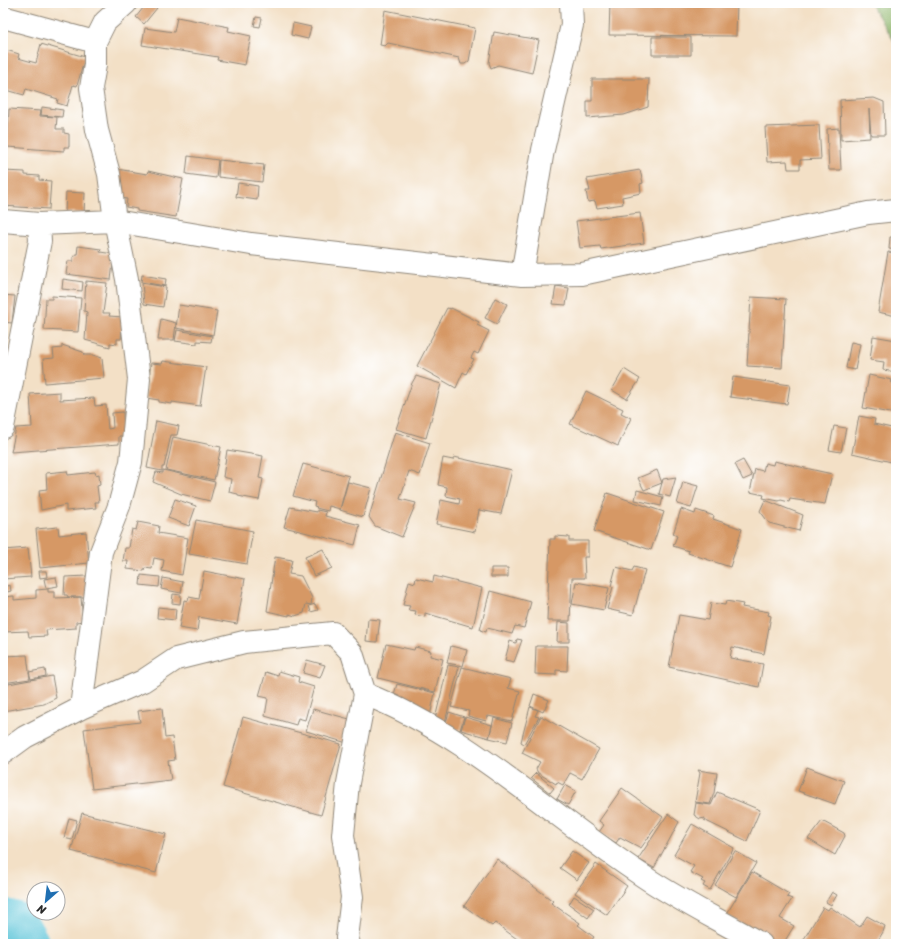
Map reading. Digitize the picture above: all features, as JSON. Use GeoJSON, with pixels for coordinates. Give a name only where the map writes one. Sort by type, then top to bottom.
{"type":"FeatureCollection","features":[{"type":"Feature","properties":{"kind":"street"},"geometry":{"type":"LineString","coordinates":[[82,708],[101,552],[119,506],[131,462],[139,379],[127,279],[115,221],[110,174],[97,130],[91,88],[95,65],[95,42],[105,22],[126,3]]}},
{"type":"Feature","properties":{"kind":"street"},"geometry":{"type":"LineString","coordinates":[[522,274],[542,150],[572,25],[571,3]]}},
{"type":"Feature","properties":{"kind":"street"},"geometry":{"type":"LineString","coordinates":[[3,17],[95,42]]}},
{"type":"Feature","properties":{"kind":"street"},"geometry":{"type":"LineString","coordinates":[[3,221],[39,224],[115,221],[251,244],[522,274],[582,274],[868,213],[896,210]]}},
{"type":"Feature","properties":{"kind":"street"},"geometry":{"type":"LineString","coordinates":[[3,427],[40,241],[39,224]]}},
{"type":"Feature","properties":{"kind":"street"},"geometry":{"type":"LineString","coordinates":[[3,753],[25,737],[82,708],[143,681],[176,659],[244,642],[333,633],[352,653],[365,694],[348,783],[343,836],[352,897],[348,938],[349,944]]}},
{"type":"Feature","properties":{"kind":"street"},"geometry":{"type":"LineString","coordinates":[[365,694],[394,705],[449,735],[643,876],[760,944]]}},
{"type":"Feature","properties":{"kind":"green space"},"geometry":{"type":"Polygon","coordinates":[[[870,3],[896,3],[896,44],[870,3]]]}},
{"type":"Feature","properties":{"kind":"building"},"geometry":{"type":"Polygon","coordinates":[[[147,3],[150,3],[157,8],[144,24],[136,17],[147,3]]]}},
{"type":"Feature","properties":{"kind":"building"},"geometry":{"type":"Polygon","coordinates":[[[610,3],[737,3],[736,36],[609,35],[610,3]]]}},
{"type":"Feature","properties":{"kind":"building"},"geometry":{"type":"Polygon","coordinates":[[[385,10],[475,28],[469,61],[465,64],[461,64],[459,58],[388,43],[385,46],[380,45],[385,10]]]}},
{"type":"Feature","properties":{"kind":"building"},"geometry":{"type":"Polygon","coordinates":[[[177,17],[229,27],[228,31],[251,36],[245,65],[217,60],[218,57],[142,45],[145,28],[174,32],[177,17]]]}},
{"type":"Feature","properties":{"kind":"building"},"geometry":{"type":"Polygon","coordinates":[[[256,17],[262,18],[260,27],[254,26],[256,17]]]}},
{"type":"Feature","properties":{"kind":"building"},"geometry":{"type":"Polygon","coordinates":[[[293,23],[311,27],[308,39],[291,35],[293,23]]]}},
{"type":"Feature","properties":{"kind":"building"},"geometry":{"type":"Polygon","coordinates":[[[494,32],[539,40],[532,73],[498,65],[491,68],[489,63],[494,32]]]}},
{"type":"Feature","properties":{"kind":"building"},"geometry":{"type":"Polygon","coordinates":[[[652,37],[691,37],[691,55],[652,55],[652,37]]]}},
{"type":"Feature","properties":{"kind":"building"},"geometry":{"type":"Polygon","coordinates":[[[41,44],[85,57],[77,86],[73,85],[67,106],[57,103],[58,99],[26,89],[24,95],[3,89],[3,49],[19,54],[18,58],[36,63],[41,44]]]}},
{"type":"Feature","properties":{"kind":"building"},"geometry":{"type":"Polygon","coordinates":[[[592,79],[649,79],[648,107],[624,115],[587,118],[587,101],[592,101],[592,79]]]}},
{"type":"Feature","properties":{"kind":"building"},"geometry":{"type":"Polygon","coordinates":[[[874,98],[884,102],[885,135],[871,135],[869,109],[870,138],[841,140],[840,100],[874,98]]]}},
{"type":"Feature","properties":{"kind":"building"},"geometry":{"type":"Polygon","coordinates":[[[42,107],[63,110],[62,117],[41,115],[42,107]]]}},
{"type":"Feature","properties":{"kind":"building"},"geometry":{"type":"Polygon","coordinates":[[[9,109],[41,111],[40,116],[57,117],[56,129],[64,129],[64,133],[69,134],[69,147],[64,147],[64,151],[7,147],[9,109]]]}},
{"type":"Feature","properties":{"kind":"building"},"geometry":{"type":"Polygon","coordinates":[[[819,125],[821,159],[800,160],[800,169],[788,169],[787,161],[767,162],[765,127],[819,125]]]}},
{"type":"Feature","properties":{"kind":"building"},"geometry":{"type":"Polygon","coordinates":[[[839,128],[841,170],[829,170],[827,129],[839,128]]]}},
{"type":"Feature","properties":{"kind":"building"},"geometry":{"type":"Polygon","coordinates":[[[3,131],[6,131],[6,147],[3,147],[3,131]]]}},
{"type":"Feature","properties":{"kind":"building"},"geometry":{"type":"Polygon","coordinates":[[[188,156],[218,160],[216,178],[186,174],[188,156]]]}},
{"type":"Feature","properties":{"kind":"building"},"geometry":{"type":"Polygon","coordinates":[[[219,160],[264,165],[262,182],[218,177],[219,160]]]}},
{"type":"Feature","properties":{"kind":"building"},"geometry":{"type":"Polygon","coordinates":[[[117,169],[147,174],[148,171],[183,179],[176,217],[137,211],[137,209],[126,207],[127,199],[113,197],[117,169]]]}},
{"type":"Feature","properties":{"kind":"building"},"geometry":{"type":"Polygon","coordinates":[[[640,170],[643,183],[640,184],[641,193],[622,197],[623,204],[597,208],[595,201],[588,202],[586,191],[590,191],[587,179],[640,170]]]}},
{"type":"Feature","properties":{"kind":"building"},"geometry":{"type":"Polygon","coordinates":[[[3,171],[25,172],[25,175],[39,176],[39,180],[51,181],[49,209],[3,206],[3,171]]]}},
{"type":"Feature","properties":{"kind":"building"},"geometry":{"type":"Polygon","coordinates":[[[238,183],[258,186],[257,200],[236,197],[238,183]]]}},
{"type":"Feature","properties":{"kind":"building"},"geometry":{"type":"Polygon","coordinates":[[[66,192],[85,193],[84,213],[65,212],[66,192]]]}},
{"type":"Feature","properties":{"kind":"building"},"geometry":{"type":"Polygon","coordinates":[[[640,213],[644,243],[601,249],[600,246],[580,248],[576,221],[640,213]]]}},
{"type":"Feature","properties":{"kind":"building"},"geometry":{"type":"Polygon","coordinates":[[[890,237],[896,237],[896,250],[889,249],[890,237]]]}},
{"type":"Feature","properties":{"kind":"building"},"geometry":{"type":"Polygon","coordinates":[[[78,246],[101,249],[100,252],[114,254],[111,280],[66,274],[68,261],[73,261],[73,257],[77,255],[78,246]]]}},
{"type":"Feature","properties":{"kind":"building"},"geometry":{"type":"Polygon","coordinates":[[[888,252],[896,253],[896,316],[878,312],[888,252]]]}},
{"type":"Feature","properties":{"kind":"building"},"geometry":{"type":"Polygon","coordinates":[[[142,275],[166,279],[165,286],[141,282],[142,275]]]}},
{"type":"Feature","properties":{"kind":"building"},"geometry":{"type":"Polygon","coordinates":[[[63,279],[83,282],[82,291],[62,289],[63,279]]]}},
{"type":"Feature","properties":{"kind":"building"},"geometry":{"type":"Polygon","coordinates":[[[86,281],[107,283],[103,313],[110,313],[109,316],[123,317],[121,339],[117,339],[117,344],[110,343],[110,347],[85,340],[87,312],[84,311],[86,281]]]}},
{"type":"Feature","properties":{"kind":"building"},"geometry":{"type":"Polygon","coordinates":[[[142,283],[166,287],[163,307],[144,304],[142,283]]]}},
{"type":"Feature","properties":{"kind":"building"},"geometry":{"type":"Polygon","coordinates":[[[556,286],[569,288],[566,305],[553,304],[556,286]]]}},
{"type":"Feature","properties":{"kind":"building"},"geometry":{"type":"Polygon","coordinates":[[[3,295],[15,296],[12,323],[3,322],[3,295]]]}},
{"type":"Feature","properties":{"kind":"building"},"geometry":{"type":"Polygon","coordinates":[[[52,296],[81,298],[78,332],[44,330],[46,299],[52,299],[52,296]]]}},
{"type":"Feature","properties":{"kind":"building"},"geometry":{"type":"Polygon","coordinates":[[[751,297],[786,299],[782,368],[747,366],[751,297]]]}},
{"type":"Feature","properties":{"kind":"building"},"geometry":{"type":"Polygon","coordinates":[[[495,298],[507,304],[497,324],[485,318],[495,298]]]}},
{"type":"Feature","properties":{"kind":"building"},"geometry":{"type":"Polygon","coordinates":[[[179,305],[217,311],[213,335],[176,328],[179,305]]]}},
{"type":"Feature","properties":{"kind":"building"},"geometry":{"type":"Polygon","coordinates":[[[447,308],[451,308],[479,322],[477,325],[489,331],[478,354],[474,352],[471,358],[474,359],[466,374],[463,372],[456,388],[417,366],[447,308]]]}},
{"type":"Feature","properties":{"kind":"building"},"geometry":{"type":"Polygon","coordinates":[[[161,319],[176,323],[174,340],[158,340],[161,319]]]}},
{"type":"Feature","properties":{"kind":"building"},"geometry":{"type":"Polygon","coordinates":[[[177,330],[212,336],[211,342],[197,341],[197,344],[175,341],[177,330]]]}},
{"type":"Feature","properties":{"kind":"building"},"geometry":{"type":"Polygon","coordinates":[[[873,336],[896,340],[896,372],[883,370],[884,362],[870,360],[873,336]]]}},
{"type":"Feature","properties":{"kind":"building"},"geometry":{"type":"Polygon","coordinates":[[[851,342],[860,344],[855,370],[846,368],[851,342]]]}},
{"type":"Feature","properties":{"kind":"building"},"geometry":{"type":"Polygon","coordinates":[[[62,345],[83,352],[84,355],[93,355],[102,358],[104,378],[45,383],[43,359],[54,358],[53,349],[62,348],[62,345]]]}},
{"type":"Feature","properties":{"kind":"building"},"geometry":{"type":"Polygon","coordinates":[[[163,361],[206,367],[200,406],[172,402],[172,404],[146,398],[151,363],[162,364],[163,361]]]}},
{"type":"Feature","properties":{"kind":"building"},"geometry":{"type":"Polygon","coordinates":[[[624,369],[640,379],[627,399],[612,390],[624,369]]]}},
{"type":"Feature","properties":{"kind":"building"},"geometry":{"type":"Polygon","coordinates":[[[869,375],[892,380],[891,383],[896,384],[896,414],[863,408],[869,375]]]}},
{"type":"Feature","properties":{"kind":"building"},"geometry":{"type":"Polygon","coordinates":[[[416,376],[441,384],[426,438],[396,429],[412,383],[416,376]]]}},
{"type":"Feature","properties":{"kind":"building"},"geometry":{"type":"Polygon","coordinates":[[[733,377],[790,385],[787,404],[730,397],[733,377]]]}},
{"type":"Feature","properties":{"kind":"building"},"geometry":{"type":"Polygon","coordinates":[[[586,391],[623,409],[621,413],[631,418],[618,446],[570,424],[586,391]]]}},
{"type":"Feature","properties":{"kind":"building"},"geometry":{"type":"Polygon","coordinates":[[[60,392],[60,400],[94,398],[95,406],[106,405],[108,429],[113,428],[112,413],[123,412],[124,436],[119,436],[119,444],[11,452],[16,428],[32,427],[30,394],[60,392]]]}},
{"type":"Feature","properties":{"kind":"building"},"geometry":{"type":"Polygon","coordinates":[[[859,416],[875,419],[874,424],[896,429],[896,463],[852,453],[859,416]]]}},
{"type":"Feature","properties":{"kind":"building"},"geometry":{"type":"Polygon","coordinates":[[[156,421],[179,426],[177,435],[171,435],[162,471],[147,468],[156,421]]]}},
{"type":"Feature","properties":{"kind":"building"},"geometry":{"type":"Polygon","coordinates":[[[834,426],[846,428],[841,452],[829,450],[834,426]]]}},
{"type":"Feature","properties":{"kind":"building"},"geometry":{"type":"Polygon","coordinates":[[[395,432],[430,443],[420,475],[409,471],[400,499],[416,503],[402,537],[375,526],[369,517],[395,432]]]}},
{"type":"Feature","properties":{"kind":"building"},"geometry":{"type":"Polygon","coordinates":[[[173,437],[221,447],[214,480],[166,470],[173,437]]]}},
{"type":"Feature","properties":{"kind":"building"},"geometry":{"type":"Polygon","coordinates":[[[227,450],[263,456],[259,478],[263,479],[259,500],[238,496],[238,494],[229,492],[231,479],[223,477],[227,450]]]}},
{"type":"Feature","properties":{"kind":"building"},"geometry":{"type":"Polygon","coordinates":[[[454,457],[512,470],[501,514],[479,510],[475,532],[436,524],[441,500],[459,504],[460,499],[446,496],[447,487],[438,485],[443,458],[453,460],[454,457]]]}},
{"type":"Feature","properties":{"kind":"building"},"geometry":{"type":"Polygon","coordinates":[[[743,460],[752,476],[743,480],[735,464],[743,460]]]}},
{"type":"Feature","properties":{"kind":"building"},"geometry":{"type":"Polygon","coordinates":[[[774,461],[832,474],[825,504],[790,499],[789,502],[779,501],[763,498],[764,495],[750,492],[755,469],[763,471],[765,463],[773,465],[774,461]]]}},
{"type":"Feature","properties":{"kind":"building"},"geometry":{"type":"Polygon","coordinates":[[[303,464],[349,476],[340,509],[329,506],[328,511],[316,508],[317,507],[314,506],[315,502],[293,496],[303,464]]]}},
{"type":"Feature","properties":{"kind":"building"},"geometry":{"type":"Polygon","coordinates":[[[163,470],[215,482],[210,501],[181,494],[153,482],[156,472],[163,473],[163,470]]]}},
{"type":"Feature","properties":{"kind":"building"},"geometry":{"type":"Polygon","coordinates":[[[657,470],[662,483],[644,490],[638,478],[657,470]]]}},
{"type":"Feature","properties":{"kind":"building"},"geometry":{"type":"Polygon","coordinates":[[[67,471],[68,475],[95,472],[96,475],[99,474],[100,485],[97,486],[99,502],[95,502],[96,508],[66,511],[66,505],[41,510],[39,490],[47,489],[46,473],[67,471]]]}},
{"type":"Feature","properties":{"kind":"building"},"geometry":{"type":"Polygon","coordinates":[[[676,477],[670,497],[659,494],[663,479],[676,477]]]}},
{"type":"Feature","properties":{"kind":"building"},"geometry":{"type":"Polygon","coordinates":[[[348,482],[371,488],[363,517],[340,510],[348,482]]]}},
{"type":"Feature","properties":{"kind":"building"},"geometry":{"type":"Polygon","coordinates":[[[683,482],[698,486],[691,508],[677,504],[683,482]]]}},
{"type":"Feature","properties":{"kind":"building"},"geometry":{"type":"Polygon","coordinates":[[[637,490],[663,497],[661,506],[635,500],[637,490]]]}},
{"type":"Feature","properties":{"kind":"building"},"geometry":{"type":"Polygon","coordinates":[[[607,493],[664,512],[651,550],[594,531],[607,493]]]}},
{"type":"Feature","properties":{"kind":"building"},"geometry":{"type":"Polygon","coordinates":[[[175,499],[196,506],[189,526],[168,518],[175,499]]]}},
{"type":"Feature","properties":{"kind":"building"},"geometry":{"type":"Polygon","coordinates":[[[765,500],[803,515],[799,531],[769,523],[760,511],[765,500]]]}},
{"type":"Feature","properties":{"kind":"building"},"geometry":{"type":"Polygon","coordinates":[[[290,507],[317,512],[317,510],[326,512],[325,516],[360,525],[355,545],[284,527],[290,507]]]}},
{"type":"Feature","properties":{"kind":"building"},"geometry":{"type":"Polygon","coordinates":[[[681,509],[695,514],[696,510],[714,516],[713,519],[742,529],[730,567],[688,553],[689,551],[673,546],[677,536],[673,534],[681,509]]]}},
{"type":"Feature","properties":{"kind":"building"},"geometry":{"type":"Polygon","coordinates":[[[196,520],[253,531],[247,564],[189,554],[196,520]]]}},
{"type":"Feature","properties":{"kind":"building"},"geometry":{"type":"Polygon","coordinates":[[[138,522],[159,526],[158,533],[188,538],[182,575],[162,571],[164,560],[154,558],[152,569],[145,568],[144,571],[127,569],[128,561],[123,561],[125,548],[129,548],[132,529],[136,530],[138,522]]]}},
{"type":"Feature","properties":{"kind":"building"},"geometry":{"type":"Polygon","coordinates":[[[58,527],[59,535],[86,532],[89,563],[40,568],[36,529],[58,527]]]}},
{"type":"Feature","properties":{"kind":"building"},"geometry":{"type":"Polygon","coordinates":[[[555,536],[569,537],[569,541],[588,541],[588,557],[584,557],[585,578],[572,578],[570,621],[547,621],[550,539],[555,539],[555,536]]]}},
{"type":"Feature","properties":{"kind":"building"},"geometry":{"type":"Polygon","coordinates":[[[28,548],[31,577],[3,579],[3,550],[28,548]]]}},
{"type":"Feature","properties":{"kind":"building"},"geometry":{"type":"Polygon","coordinates":[[[323,549],[332,568],[314,576],[305,557],[323,549]]]}},
{"type":"Feature","properties":{"kind":"building"},"geometry":{"type":"Polygon","coordinates":[[[275,557],[292,560],[289,574],[301,576],[312,598],[311,605],[306,604],[304,613],[295,616],[289,614],[289,616],[267,611],[275,557]]]}},
{"type":"Feature","properties":{"kind":"building"},"geometry":{"type":"Polygon","coordinates":[[[616,567],[632,571],[634,567],[645,570],[633,615],[607,609],[613,587],[611,586],[616,567]]]}},
{"type":"Feature","properties":{"kind":"building"},"geometry":{"type":"Polygon","coordinates":[[[491,568],[508,568],[508,577],[491,577],[491,568]]]}},
{"type":"Feature","properties":{"kind":"building"},"geometry":{"type":"Polygon","coordinates":[[[39,571],[46,571],[47,577],[40,578],[39,571]]]}},
{"type":"Feature","properties":{"kind":"building"},"geometry":{"type":"Polygon","coordinates":[[[204,571],[245,579],[237,624],[199,617],[197,631],[179,628],[184,600],[188,601],[189,597],[199,599],[204,571]]]}},
{"type":"Feature","properties":{"kind":"building"},"geometry":{"type":"Polygon","coordinates":[[[141,575],[160,577],[159,587],[140,585],[141,575]]]}},
{"type":"Feature","properties":{"kind":"building"},"geometry":{"type":"Polygon","coordinates":[[[87,576],[87,597],[68,597],[67,595],[64,595],[65,577],[87,576]]]}},
{"type":"Feature","properties":{"kind":"building"},"geometry":{"type":"Polygon","coordinates":[[[434,576],[482,588],[473,627],[425,613],[425,617],[415,615],[416,611],[408,610],[410,606],[403,605],[409,581],[415,583],[416,578],[433,582],[434,576]]]}},
{"type":"Feature","properties":{"kind":"building"},"geometry":{"type":"Polygon","coordinates":[[[56,577],[58,586],[46,588],[44,579],[56,577]]]}},
{"type":"Feature","properties":{"kind":"building"},"geometry":{"type":"Polygon","coordinates":[[[163,578],[183,582],[181,593],[161,589],[163,578]]]}},
{"type":"Feature","properties":{"kind":"building"},"geometry":{"type":"Polygon","coordinates":[[[576,582],[609,588],[604,610],[572,604],[576,582]]]}},
{"type":"Feature","properties":{"kind":"building"},"geometry":{"type":"Polygon","coordinates":[[[10,585],[11,591],[3,593],[3,587],[10,585]]]}},
{"type":"Feature","properties":{"kind":"building"},"geometry":{"type":"Polygon","coordinates":[[[48,589],[48,592],[54,592],[54,598],[81,597],[83,621],[76,622],[76,628],[46,630],[47,636],[29,637],[28,631],[3,632],[3,597],[14,596],[14,600],[36,598],[36,590],[48,589]]]}},
{"type":"Feature","properties":{"kind":"building"},"geometry":{"type":"Polygon","coordinates":[[[490,591],[531,602],[524,628],[515,626],[512,634],[487,628],[486,632],[480,630],[490,591]]]}},
{"type":"Feature","properties":{"kind":"building"},"geometry":{"type":"Polygon","coordinates":[[[173,594],[181,595],[180,604],[172,603],[173,594]]]}},
{"type":"Feature","properties":{"kind":"building"},"geometry":{"type":"Polygon","coordinates":[[[726,601],[743,604],[742,607],[769,612],[768,615],[771,616],[764,654],[732,647],[730,658],[763,664],[759,687],[669,667],[679,615],[708,620],[711,603],[725,605],[726,601]]]}},
{"type":"Feature","properties":{"kind":"building"},"geometry":{"type":"Polygon","coordinates":[[[315,604],[318,610],[311,612],[309,606],[315,604]]]}},
{"type":"Feature","properties":{"kind":"building"},"geometry":{"type":"Polygon","coordinates":[[[158,607],[176,609],[175,620],[157,618],[158,607]]]}},
{"type":"Feature","properties":{"kind":"building"},"geometry":{"type":"Polygon","coordinates":[[[368,619],[380,620],[377,642],[366,641],[368,619]]]}},
{"type":"Feature","properties":{"kind":"building"},"geometry":{"type":"Polygon","coordinates":[[[558,622],[569,623],[569,642],[557,642],[558,622]]]}},
{"type":"Feature","properties":{"kind":"building"},"geometry":{"type":"Polygon","coordinates":[[[517,639],[522,640],[514,662],[505,660],[510,641],[516,643],[517,639]]]}},
{"type":"Feature","properties":{"kind":"building"},"geometry":{"type":"Polygon","coordinates":[[[386,644],[414,650],[415,647],[431,651],[430,656],[443,659],[435,692],[378,678],[386,644]]]}},
{"type":"Feature","properties":{"kind":"building"},"geometry":{"type":"Polygon","coordinates":[[[451,646],[467,650],[463,666],[447,663],[451,646]]]}},
{"type":"Feature","properties":{"kind":"building"},"geometry":{"type":"Polygon","coordinates":[[[536,646],[568,646],[567,671],[556,670],[556,675],[535,674],[536,646]]]}},
{"type":"Feature","properties":{"kind":"building"},"geometry":{"type":"Polygon","coordinates":[[[27,655],[30,679],[3,683],[3,656],[27,655]]]}},
{"type":"Feature","properties":{"kind":"building"},"geometry":{"type":"Polygon","coordinates":[[[307,660],[325,665],[320,678],[303,673],[307,660]]]}},
{"type":"Feature","properties":{"kind":"building"},"geometry":{"type":"Polygon","coordinates":[[[448,665],[459,667],[445,722],[435,719],[448,665]]]}},
{"type":"Feature","properties":{"kind":"building"},"geometry":{"type":"Polygon","coordinates":[[[462,667],[511,679],[508,688],[520,691],[512,721],[488,716],[486,721],[468,716],[469,711],[451,707],[462,667]]]}},
{"type":"Feature","properties":{"kind":"building"},"geometry":{"type":"Polygon","coordinates":[[[45,669],[46,676],[31,679],[29,672],[45,669]]]}},
{"type":"Feature","properties":{"kind":"building"},"geometry":{"type":"Polygon","coordinates":[[[279,671],[299,677],[298,682],[314,687],[305,720],[298,718],[296,725],[265,716],[268,698],[259,696],[266,672],[278,676],[279,671]]]}},
{"type":"Feature","properties":{"kind":"building"},"geometry":{"type":"Polygon","coordinates":[[[52,676],[56,698],[44,704],[3,711],[3,685],[52,676]]]}},
{"type":"Feature","properties":{"kind":"building"},"geometry":{"type":"Polygon","coordinates":[[[397,684],[435,693],[430,716],[393,698],[397,684]]]}},
{"type":"Feature","properties":{"kind":"building"},"geometry":{"type":"Polygon","coordinates":[[[534,694],[549,700],[543,712],[530,706],[534,694]]]}},
{"type":"Feature","properties":{"kind":"building"},"geometry":{"type":"Polygon","coordinates":[[[530,707],[538,710],[535,716],[539,717],[524,744],[521,742],[530,707]]]}},
{"type":"Feature","properties":{"kind":"building"},"geometry":{"type":"Polygon","coordinates":[[[162,708],[165,738],[172,737],[175,760],[168,761],[171,780],[92,789],[84,729],[140,722],[138,711],[162,708]]]}},
{"type":"Feature","properties":{"kind":"building"},"geometry":{"type":"Polygon","coordinates":[[[313,709],[353,720],[347,743],[306,731],[313,709]]]}},
{"type":"Feature","properties":{"kind":"building"},"geometry":{"type":"Polygon","coordinates":[[[449,712],[464,717],[460,730],[445,726],[449,712]]]}},
{"type":"Feature","properties":{"kind":"building"},"geometry":{"type":"Polygon","coordinates":[[[541,716],[599,749],[582,779],[570,773],[563,785],[557,782],[556,784],[538,773],[536,769],[540,762],[522,753],[541,716]]]}},
{"type":"Feature","properties":{"kind":"building"},"geometry":{"type":"Polygon","coordinates":[[[243,717],[341,744],[321,815],[223,787],[243,717]]]}},
{"type":"Feature","properties":{"kind":"building"},"geometry":{"type":"Polygon","coordinates":[[[465,717],[492,725],[489,738],[461,730],[465,717]]]}},
{"type":"Feature","properties":{"kind":"building"},"geometry":{"type":"Polygon","coordinates":[[[494,718],[512,723],[507,742],[489,738],[494,718]]]}},
{"type":"Feature","properties":{"kind":"building"},"geometry":{"type":"Polygon","coordinates":[[[807,767],[844,781],[835,804],[798,791],[807,767]]]}},
{"type":"Feature","properties":{"kind":"building"},"geometry":{"type":"Polygon","coordinates":[[[698,770],[717,773],[714,793],[710,804],[695,802],[700,773],[698,770]]]}},
{"type":"Feature","properties":{"kind":"building"},"geometry":{"type":"Polygon","coordinates":[[[536,773],[554,788],[550,793],[531,778],[536,773]]]}},
{"type":"Feature","properties":{"kind":"building"},"geometry":{"type":"Polygon","coordinates":[[[565,785],[576,791],[568,805],[557,799],[565,785]]]}},
{"type":"Feature","properties":{"kind":"building"},"geometry":{"type":"Polygon","coordinates":[[[622,788],[663,817],[641,848],[620,837],[616,843],[599,832],[604,825],[599,821],[622,788]]]}},
{"type":"Feature","properties":{"kind":"building"},"geometry":{"type":"Polygon","coordinates":[[[717,792],[760,810],[747,841],[704,820],[705,818],[700,819],[694,815],[696,803],[711,805],[717,792]]]}},
{"type":"Feature","properties":{"kind":"building"},"geometry":{"type":"Polygon","coordinates":[[[82,813],[166,834],[156,873],[71,851],[82,813]]]}},
{"type":"Feature","properties":{"kind":"building"},"geometry":{"type":"Polygon","coordinates":[[[668,814],[679,822],[654,868],[638,859],[668,814]]]}},
{"type":"Feature","properties":{"kind":"building"},"geometry":{"type":"Polygon","coordinates":[[[69,818],[77,820],[72,840],[64,838],[69,818]]]}},
{"type":"Feature","properties":{"kind":"building"},"geometry":{"type":"Polygon","coordinates":[[[822,821],[844,833],[845,836],[835,855],[808,839],[822,821]]]}},
{"type":"Feature","properties":{"kind":"building"},"geometry":{"type":"Polygon","coordinates":[[[692,824],[734,848],[710,890],[703,886],[705,883],[701,881],[703,879],[690,872],[694,866],[674,855],[692,824]]]}},
{"type":"Feature","properties":{"kind":"building"},"geometry":{"type":"Polygon","coordinates":[[[572,851],[589,863],[577,880],[560,868],[572,851]]]}},
{"type":"Feature","properties":{"kind":"building"},"geometry":{"type":"Polygon","coordinates":[[[735,851],[756,863],[736,897],[715,885],[735,851]]]}},
{"type":"Feature","properties":{"kind":"building"},"geometry":{"type":"Polygon","coordinates":[[[497,859],[553,901],[551,903],[580,923],[578,925],[594,937],[589,944],[524,944],[495,923],[492,926],[464,906],[497,859]]]}},
{"type":"Feature","properties":{"kind":"building"},"geometry":{"type":"Polygon","coordinates":[[[596,864],[627,886],[607,915],[575,893],[596,864]]]}},
{"type":"Feature","properties":{"kind":"building"},"geometry":{"type":"Polygon","coordinates":[[[752,872],[789,894],[787,897],[792,899],[780,918],[794,926],[783,944],[774,944],[726,915],[752,872]]]}},
{"type":"Feature","properties":{"kind":"building"},"geometry":{"type":"Polygon","coordinates":[[[832,892],[837,895],[831,905],[826,902],[832,892]]]}},
{"type":"Feature","properties":{"kind":"building"},"geometry":{"type":"Polygon","coordinates":[[[574,896],[594,909],[588,918],[569,904],[574,896]]]}},
{"type":"Feature","properties":{"kind":"building"},"geometry":{"type":"Polygon","coordinates":[[[823,907],[828,910],[830,907],[860,927],[867,916],[885,926],[883,932],[876,944],[801,944],[823,907]]]}},
{"type":"Feature","properties":{"kind":"waterway"},"geometry":{"type":"LineString","coordinates":[[3,922],[15,925],[26,944]]}}]}
